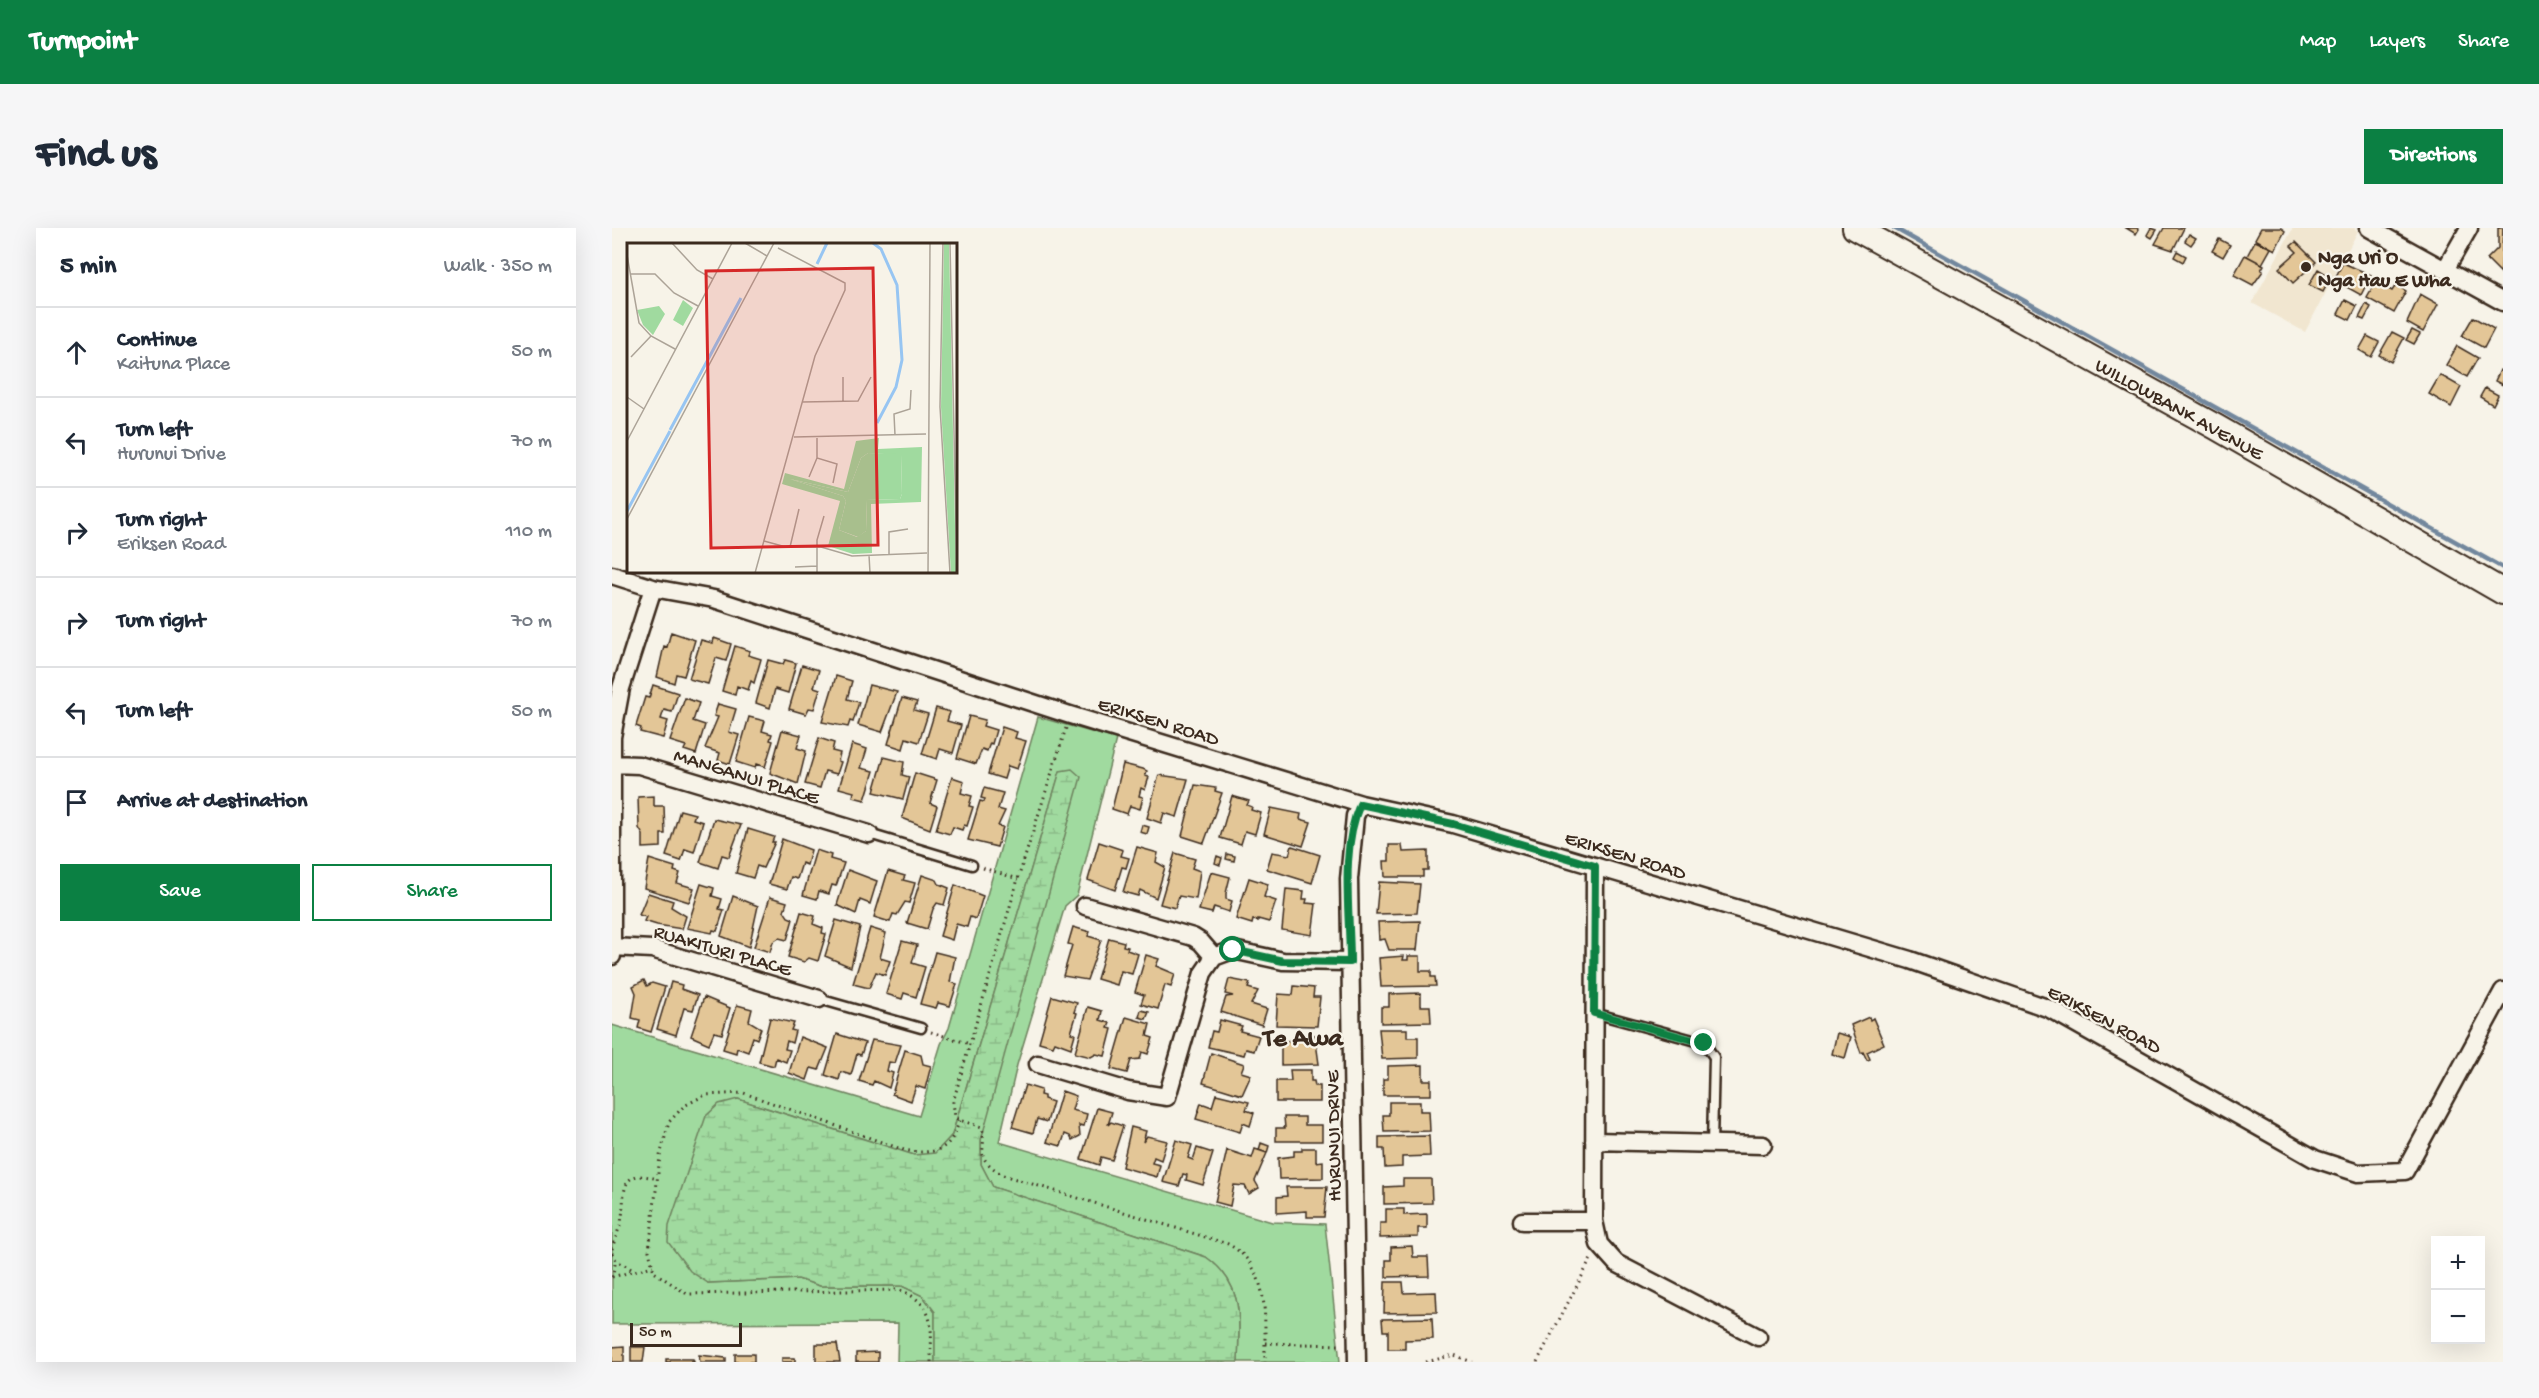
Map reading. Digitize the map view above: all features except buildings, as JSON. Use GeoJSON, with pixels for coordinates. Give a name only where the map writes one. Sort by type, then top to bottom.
{"type":"FeatureCollection","features":[{"type":"Feature","properties":{"kind":"main road","name":"WILLOWBANK AVENUE"},"geometry":{"type":"LineString","coordinates":[[1855,228],[2216,427],[2503,592]]}},
{"type":"Feature","properties":{"kind":"street"},"geometry":{"type":"LineString","coordinates":[[2369,228],[2503,303]]}},
{"type":"Feature","properties":{"kind":"street"},"geometry":{"type":"LineString","coordinates":[[2445,270],[2469,228]]}},
{"type":"Feature","properties":{"kind":"street","name":"ERIKSEN ROAD"},"geometry":{"type":"LineString","coordinates":[[612,575],[653,588],[714,599],[1070,715],[1360,804],[1453,824],[1910,960],[2050,1010],[2315,1159],[2358,1173],[2405,1171],[2503,991]]}},
{"type":"Feature","properties":{"kind":"street"},"geometry":{"type":"LineString","coordinates":[[612,950],[612,737],[621,688],[653,588]]}},
{"type":"Feature","properties":{"kind":"street","name":"MANGANUI PLACE"},"geometry":{"type":"LineString","coordinates":[[612,764],[639,765],[869,834]]}},
{"type":"Feature","properties":{"kind":"street","name":"HURUNUI DRIVE"},"geometry":{"type":"LineString","coordinates":[[1357,1362],[1350,851],[1355,816],[1360,804]]}},
{"type":"Feature","properties":{"kind":"street"},"geometry":{"type":"LineString","coordinates":[[1595,866],[1594,1221],[1599,1244],[1616,1263],[1758,1337]]}},
{"type":"Feature","properties":{"kind":"street"},"geometry":{"type":"LineString","coordinates":[[1085,906],[1193,938],[1202,942],[1214,957]]}},
{"type":"Feature","properties":{"kind":"street","name":"RUAKITURI PLACE"},"geometry":{"type":"LineString","coordinates":[[612,950],[652,949],[819,999]]}},
{"type":"Feature","properties":{"kind":"street"},"geometry":{"type":"LineString","coordinates":[[1038,1064],[1128,1091],[1167,1097],[1203,973],[1214,957],[1233,950],[1283,961],[1350,962]]}},
{"type":"Feature","properties":{"kind":"street"},"geometry":{"type":"LineString","coordinates":[[1594,1141],[1763,1145]]}},
{"type":"Feature","properties":{"kind":"street"},"geometry":{"type":"LineString","coordinates":[[1522,1221],[1594,1221]]}},
{"type":"Feature","properties":{"kind":"lane"},"geometry":{"type":"LineString","coordinates":[[869,834],[972,865]]}},
{"type":"Feature","properties":{"kind":"lane"},"geometry":{"type":"LineString","coordinates":[[819,999],[921,1028]]}},
{"type":"Feature","properties":{"kind":"lane"},"geometry":{"type":"LineString","coordinates":[[1594,1013],[1704,1043],[1714,1057],[1712,1144]]}},
{"type":"Feature","properties":{"kind":"path"},"geometry":{"type":"LineString","coordinates":[[1070,715],[1018,879],[953,1102],[953,1111],[959,1120],[982,1127],[983,1155],[987,1165],[1003,1175],[1228,1244],[1242,1252],[1252,1264],[1263,1293],[1265,1362]]}},
{"type":"Feature","properties":{"kind":"path"},"geometry":{"type":"LineString","coordinates":[[972,865],[1018,879]]}},
{"type":"Feature","properties":{"kind":"path"},"geometry":{"type":"LineString","coordinates":[[921,1028],[970,1044]]}},
{"type":"Feature","properties":{"kind":"path"},"geometry":{"type":"LineString","coordinates":[[932,1362],[930,1316],[924,1304],[900,1290],[687,1294],[654,1272],[649,1251],[657,1179],[669,1122],[684,1106],[705,1095],[744,1093],[904,1150],[918,1152],[932,1152],[942,1148],[956,1133],[959,1120]]}},
{"type":"Feature","properties":{"kind":"path"},"geometry":{"type":"LineString","coordinates":[[634,1271],[616,1260],[612,1251],[622,1216],[623,1191],[632,1178],[644,1175],[657,1179]]}},
{"type":"Feature","properties":{"kind":"path"},"geometry":{"type":"LineString","coordinates":[[1537,1362],[1599,1244]]}},
{"type":"Feature","properties":{"kind":"path"},"geometry":{"type":"LineString","coordinates":[[616,1260],[612,1277],[653,1266]]}},
{"type":"Feature","properties":{"kind":"path"},"geometry":{"type":"LineString","coordinates":[[1265,1344],[1357,1345]]}},
{"type":"Feature","properties":{"kind":"path"},"geometry":{"type":"LineString","coordinates":[[1426,1362],[1454,1355],[1472,1362]]}},
{"type":"Feature","properties":{"kind":"shaded area","name":"Nga Uri O Nga Hau E Wha"},"geometry":{"type":"Polygon","coordinates":[[[2293,228],[2354,228],[2358,231],[2305,332],[2252,303],[2293,228]]]}},
{"type":"Feature","properties":{"kind":"green space"},"geometry":{"type":"Polygon","coordinates":[[[1038,717],[1116,739],[1077,895],[1065,906],[1017,1065],[999,1142],[1272,1222],[1325,1224],[1340,1362],[1238,1362],[1239,1317],[1234,1291],[1219,1268],[1206,1257],[993,1187],[981,1164],[981,1140],[1060,772],[952,1135],[935,1154],[914,1155],[738,1099],[708,1283],[798,1279],[820,1286],[902,1286],[923,1296],[935,1312],[935,1362],[897,1362],[898,1323],[612,1324],[612,1025],[919,1116],[941,1044],[949,1028],[1038,717]]]}},
{"type":"Feature","properties":{"kind":"green space"},"geometry":{"type":"Polygon","coordinates":[[[1072,769],[1081,777],[981,1140],[981,1164],[993,1187],[1206,1257],[1219,1268],[1234,1291],[1239,1317],[1238,1362],[935,1362],[935,1312],[923,1296],[902,1286],[820,1286],[798,1279],[708,1283],[690,1271],[668,1242],[669,1226],[706,1116],[719,1104],[738,1099],[914,1155],[935,1153],[952,1135],[1060,771],[1072,769]]]}},
{"type":"Feature","properties":{"kind":"waterway"},"geometry":{"type":"LineString","coordinates":[[1894,228],[2503,568]]}},
{"type":"Feature","properties":{"kind":"place","name":"Nga Uri O Nga Hau E Wha"},"geometry":{"type":"Point","coordinates":[2306,267]}},
{"type":"Feature","properties":{"kind":"district","name":"Te Awa"},"geometry":{"type":"Point","coordinates":[1303,1036]}},
{"type":"Feature","properties":{"kind":"route"},"geometry":{"type":"LineString","coordinates":[[1233,950],[1283,961],[1350,962],[1350,851],[1355,816],[1360,804],[1453,824],[1595,866],[1594,1013],[1704,1043]]}}]}
